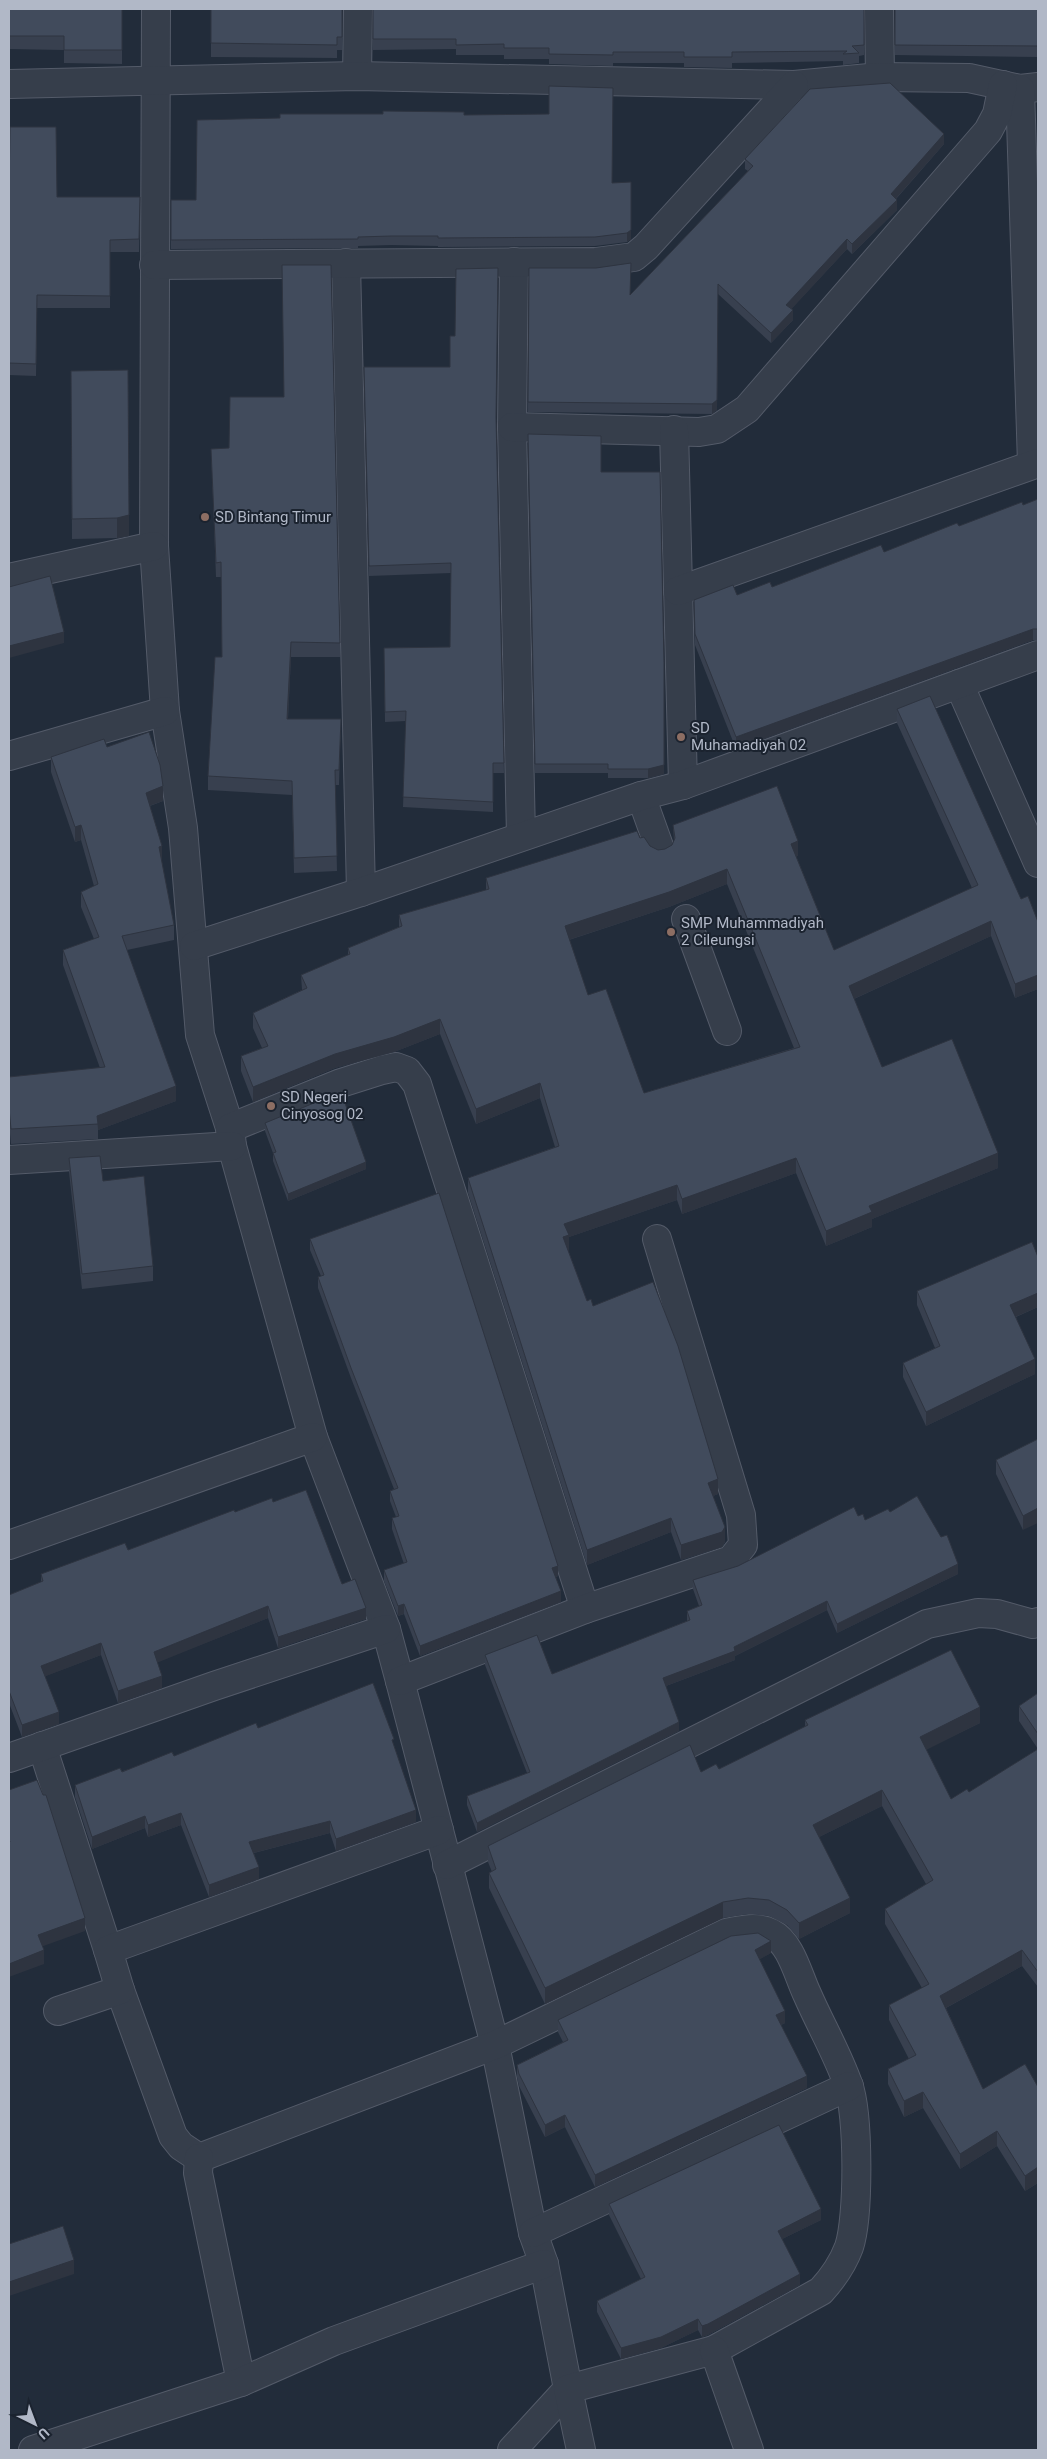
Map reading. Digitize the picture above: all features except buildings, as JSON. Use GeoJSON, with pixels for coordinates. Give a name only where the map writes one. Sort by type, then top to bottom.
{"type":"FeatureCollection","features":[{"type":"Feature","properties":{"kind":"street"},"geometry":{"type":"LineString","coordinates":[[156,9],[158,82],[154,265],[154,546],[165,711],[183,828],[200,1035],[231,1137],[314,1437],[386,1629],[495,2045],[534,2233],[544,2264],[581,2450]]}},
{"type":"Feature","properties":{"kind":"street"},"geometry":{"type":"LineString","coordinates":[[357,76],[358,9]]}},
{"type":"Feature","properties":{"kind":"street"},"geometry":{"type":"LineString","coordinates":[[879,9],[880,77]]}},
{"type":"Feature","properties":{"kind":"street"},"geometry":{"type":"LineString","coordinates":[[9,84],[357,76],[794,85],[880,77],[969,78],[1020,87]]}},
{"type":"Feature","properties":{"kind":"street"},"geometry":{"type":"LineString","coordinates":[[154,265],[346,262],[596,262],[634,257],[646,248],[794,85]]}},
{"type":"Feature","properties":{"kind":"street"},"geometry":{"type":"LineString","coordinates":[[512,427],[700,432],[717,429],[746,409],[988,131],[997,114],[1020,87]]}},
{"type":"Feature","properties":{"kind":"street"},"geometry":{"type":"LineString","coordinates":[[678,590],[1035,463],[1020,87]]}},
{"type":"Feature","properties":{"kind":"street"},"geometry":{"type":"LineString","coordinates":[[346,262],[361,892]]}},
{"type":"Feature","properties":{"kind":"street"},"geometry":{"type":"LineString","coordinates":[[514,262],[512,427],[521,836]]}},
{"type":"Feature","properties":{"kind":"street"},"geometry":{"type":"LineString","coordinates":[[674,430],[683,785]]}},
{"type":"Feature","properties":{"kind":"street"},"geometry":{"type":"LineString","coordinates":[[9,578],[154,546]]}},
{"type":"Feature","properties":{"kind":"street"},"geometry":{"type":"LineString","coordinates":[[194,946],[361,892],[641,796],[683,785],[1038,655]]}},
{"type":"Feature","properties":{"kind":"street"},"geometry":{"type":"LineString","coordinates":[[959,684],[1038,863]]}},
{"type":"Feature","properties":{"kind":"street"},"geometry":{"type":"LineString","coordinates":[[9,756],[165,711]]}},
{"type":"Feature","properties":{"kind":"street"},"geometry":{"type":"LineString","coordinates":[[641,796],[660,849]]}},
{"type":"Feature","properties":{"kind":"street"},"geometry":{"type":"LineString","coordinates":[[686,919],[727,1031]]}},
{"type":"Feature","properties":{"kind":"street"},"geometry":{"type":"LineString","coordinates":[[9,1160],[231,1137],[341,1083],[396,1067],[407,1072],[417,1084],[585,1610]]}},
{"type":"Feature","properties":{"kind":"street"},"geometry":{"type":"LineString","coordinates":[[400,1681],[585,1610],[731,1560],[743,1545],[741,1515],[657,1239]]}},
{"type":"Feature","properties":{"kind":"street"},"geometry":{"type":"LineString","coordinates":[[9,1545],[314,1437]]}},
{"type":"Feature","properties":{"kind":"street"},"geometry":{"type":"LineString","coordinates":[[447,1865],[927,1624],[978,1613],[997,1614],[1036,1626]]}},
{"type":"Feature","properties":{"kind":"street"},"geometry":{"type":"LineString","coordinates":[[9,1758],[386,1629]]}},
{"type":"Feature","properties":{"kind":"street"},"geometry":{"type":"LineString","coordinates":[[42,1746],[120,1990],[173,2136],[180,2146],[199,2158]]}},
{"type":"Feature","properties":{"kind":"street"},"geometry":{"type":"LineString","coordinates":[[108,1950],[439,1830]]}},
{"type":"Feature","properties":{"kind":"street"},"geometry":{"type":"LineString","coordinates":[[199,2158],[495,2045],[726,1933],[742,1929],[759,1929],[769,1932],[778,1938],[792,1959],[848,2086],[856,2148],[852,2230],[849,2247],[842,2261],[821,2292],[771,2321],[714,2350],[568,2389],[512,2450]]}},
{"type":"Feature","properties":{"kind":"street"},"geometry":{"type":"LineString","coordinates":[[58,2011],[120,1990]]}},
{"type":"Feature","properties":{"kind":"street"},"geometry":{"type":"LineString","coordinates":[[534,2233],[848,2086]]}},
{"type":"Feature","properties":{"kind":"street"},"geometry":{"type":"LineString","coordinates":[[199,2158],[198,2173],[241,2382]]}},
{"type":"Feature","properties":{"kind":"street"},"geometry":{"type":"LineString","coordinates":[[33,2450],[241,2382],[334,2341],[544,2264]]}},
{"type":"Feature","properties":{"kind":"street"},"geometry":{"type":"LineString","coordinates":[[714,2350],[749,2450]]}},
{"type":"Feature","properties":{"kind":"place","name":"SD Bintang Timur"},"geometry":{"type":"Point","coordinates":[205,517]}},
{"type":"Feature","properties":{"kind":"place","name":"SD Muhamadiyah 02"},"geometry":{"type":"Point","coordinates":[681,737]}},
{"type":"Feature","properties":{"kind":"place","name":"SMP Muhammadiyah 2 Cileungsi"},"geometry":{"type":"Point","coordinates":[671,932]}},
{"type":"Feature","properties":{"kind":"place","name":"SD Negeri Cinyosog 02"},"geometry":{"type":"Point","coordinates":[271,1106]}}]}
